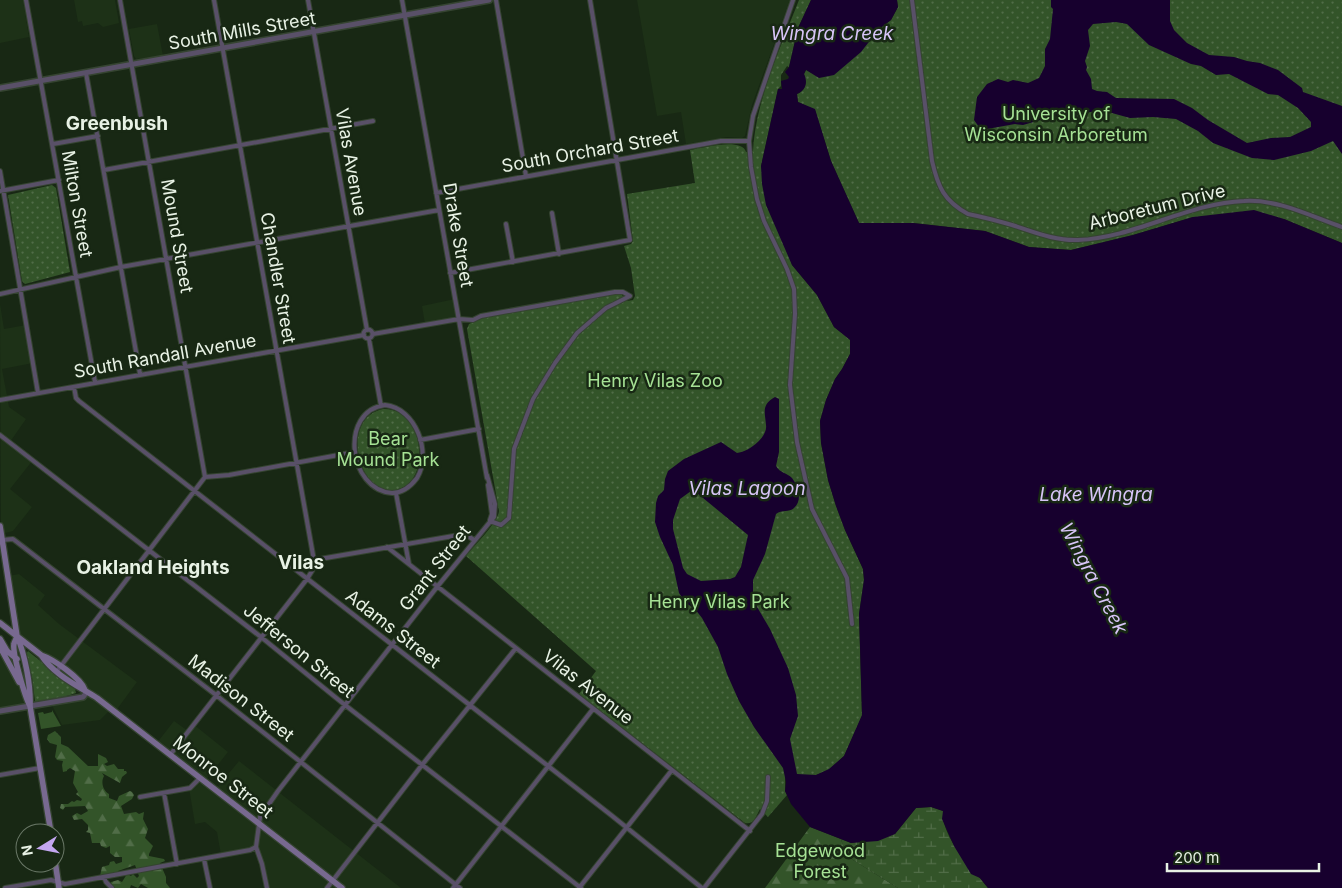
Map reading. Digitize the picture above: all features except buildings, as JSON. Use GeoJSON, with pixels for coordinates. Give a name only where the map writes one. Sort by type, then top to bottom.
{"type":"FeatureCollection","features":[{"type":"Feature","properties":{"kind":"main road"},"geometry":{"type":"LineString","coordinates":[[0,526],[17,636],[22,649],[31,698],[30,706]]}},
{"type":"Feature","properties":{"kind":"main road","name":"Monroe Street"},"geometry":{"type":"LineString","coordinates":[[0,623],[41,655],[46,662],[58,669],[79,689],[86,691],[342,888]]}},
{"type":"Feature","properties":{"kind":"main road"},"geometry":{"type":"LineString","coordinates":[[17,636],[14,643],[15,658],[24,685],[23,688]]}},
{"type":"Feature","properties":{"kind":"main road"},"geometry":{"type":"LineString","coordinates":[[0,639],[7,651],[19,662],[28,681]]}},
{"type":"Feature","properties":{"kind":"main road"},"geometry":{"type":"LineString","coordinates":[[0,646],[23,688],[30,706],[48,823]]}},
{"type":"Feature","properties":{"kind":"street","name":"Milton Street"},"geometry":{"type":"LineString","coordinates":[[26,0],[95,382]]}},
{"type":"Feature","properties":{"kind":"street","name":"Mound Street"},"geometry":{"type":"LineString","coordinates":[[120,0],[205,477]]}},
{"type":"Feature","properties":{"kind":"street","name":"Chandler Street"},"geometry":{"type":"LineString","coordinates":[[214,0],[314,560]]}},
{"type":"Feature","properties":{"kind":"street","name":"Vilas Avenue"},"geometry":{"type":"LineString","coordinates":[[308,0],[367,330]]}},
{"type":"Feature","properties":{"kind":"street","name":"Drake Street"},"geometry":{"type":"LineString","coordinates":[[402,0],[487,476],[492,514],[490,521]]}},
{"type":"Feature","properties":{"kind":"street","name":"South Mills Street"},"geometry":{"type":"LineString","coordinates":[[0,88],[489,0]]}},
{"type":"Feature","properties":{"kind":"street"},"geometry":{"type":"LineString","coordinates":[[496,0],[526,176]]}},
{"type":"Feature","properties":{"kind":"street"},"geometry":{"type":"LineString","coordinates":[[450,273],[630,240],[590,0]]}},
{"type":"Feature","properties":{"kind":"street"},"geometry":{"type":"LineString","coordinates":[[794,0],[753,116],[749,141],[752,176],[764,221],[791,278],[795,296],[790,385],[801,461],[812,509],[847,578],[852,624]]}},
{"type":"Feature","properties":{"kind":"street","name":"Arboretum Drive"},"geometry":{"type":"LineString","coordinates":[[912,0],[927,124],[936,178],[944,195],[954,206],[968,214],[1056,239],[1077,240],[1096,238],[1200,209],[1245,201],[1266,202],[1288,207],[1342,227]]}},
{"type":"Feature","properties":{"kind":"street"},"geometry":{"type":"LineString","coordinates":[[86,73],[140,374]]}},
{"type":"Feature","properties":{"kind":"street"},"geometry":{"type":"LineString","coordinates":[[104,170],[373,121]]}},
{"type":"Feature","properties":{"kind":"street"},"geometry":{"type":"LineString","coordinates":[[53,144],[98,136]]}},
{"type":"Feature","properties":{"kind":"street","name":"South Orchard Street"},"geometry":{"type":"LineString","coordinates":[[436,193],[721,141],[749,141]]}},
{"type":"Feature","properties":{"kind":"street"},"geometry":{"type":"LineString","coordinates":[[0,171],[38,393]]}},
{"type":"Feature","properties":{"kind":"street"},"geometry":{"type":"LineString","coordinates":[[2,191],[59,180]]}},
{"type":"Feature","properties":{"kind":"street"},"geometry":{"type":"LineString","coordinates":[[0,294],[121,266],[439,210]]}},
{"type":"Feature","properties":{"kind":"street"},"geometry":{"type":"LineString","coordinates":[[552,213],[559,254]]}},
{"type":"Feature","properties":{"kind":"street"},"geometry":{"type":"LineString","coordinates":[[506,224],[513,262]]}},
{"type":"Feature","properties":{"kind":"street"},"geometry":{"type":"LineString","coordinates":[[369,339],[373,337],[373,334],[459,319],[473,320],[481,316],[615,292],[624,292],[630,296],[606,308],[585,326],[570,342],[533,398],[514,449],[509,518],[501,525],[490,521]]}},
{"type":"Feature","properties":{"kind":"street"},"geometry":{"type":"LineString","coordinates":[[373,334],[370,330],[367,330],[364,335],[365,338],[369,339],[381,406]]}},
{"type":"Feature","properties":{"kind":"street","name":"South Randall Avenue"},"geometry":{"type":"LineString","coordinates":[[0,400],[364,335]]}},
{"type":"Feature","properties":{"kind":"street","name":"Adams Street"},"geometry":{"type":"LineString","coordinates":[[74,386],[79,402],[703,888]]}},
{"type":"Feature","properties":{"kind":"street"},"geometry":{"type":"LineString","coordinates":[[381,406],[396,407],[408,415],[414,424],[420,440],[422,455],[419,474],[410,486],[396,493],[384,491],[369,483],[359,467],[355,452],[356,431],[359,422],[366,413],[381,406]]}},
{"type":"Feature","properties":{"kind":"street"},"geometry":{"type":"LineString","coordinates":[[420,440],[479,429]]}},
{"type":"Feature","properties":{"kind":"street","name":"Jefferson Street"},"geometry":{"type":"LineString","coordinates":[[0,435],[580,888]]}},
{"type":"Feature","properties":{"kind":"street"},"geometry":{"type":"LineString","coordinates":[[58,669],[205,477],[229,475],[355,452]]}},
{"type":"Feature","properties":{"kind":"street"},"geometry":{"type":"LineString","coordinates":[[396,493],[409,565]]}},
{"type":"Feature","properties":{"kind":"street","name":"Grant Street"},"geometry":{"type":"LineString","coordinates":[[259,824],[261,815],[300,762],[490,521]]}},
{"type":"Feature","properties":{"kind":"street"},"geometry":{"type":"LineString","coordinates":[[170,755],[307,579],[314,569],[314,560],[465,534],[474,540]]}},
{"type":"Feature","properties":{"kind":"street","name":"Madison Street"},"geometry":{"type":"LineString","coordinates":[[2,540],[13,539],[216,695],[456,887]]}},
{"type":"Feature","properties":{"kind":"street","name":"Vilas Avenue"},"geometry":{"type":"LineString","coordinates":[[387,547],[750,831]]}},
{"type":"Feature","properties":{"kind":"street"},"geometry":{"type":"LineString","coordinates":[[328,888],[422,765],[516,648]]}},
{"type":"Feature","properties":{"kind":"street"},"geometry":{"type":"LineString","coordinates":[[0,711],[83,697],[86,691]]}},
{"type":"Feature","properties":{"kind":"street"},"geometry":{"type":"LineString","coordinates":[[456,887],[593,709]]}},
{"type":"Feature","properties":{"kind":"street"},"geometry":{"type":"LineString","coordinates":[[0,775],[40,768]]}},
{"type":"Feature","properties":{"kind":"street"},"geometry":{"type":"LineString","coordinates":[[580,888],[672,770]]}},
{"type":"Feature","properties":{"kind":"street"},"geometry":{"type":"LineString","coordinates":[[703,888],[762,814],[768,794],[768,776]]}},
{"type":"Feature","properties":{"kind":"street"},"geometry":{"type":"LineString","coordinates":[[140,797],[192,787],[200,778]]}},
{"type":"Feature","properties":{"kind":"street"},"geometry":{"type":"LineString","coordinates":[[164,793],[177,864]]}},
{"type":"Feature","properties":{"kind":"street"},"geometry":{"type":"LineString","coordinates":[[259,824],[256,847],[267,888]]}},
{"type":"Feature","properties":{"kind":"street"},"geometry":{"type":"LineString","coordinates":[[5,888],[51,880],[59,885],[204,859],[250,850],[256,847]]}},
{"type":"Feature","properties":{"kind":"street"},"geometry":{"type":"LineString","coordinates":[[204,859],[210,888]]}},
{"type":"Feature","properties":{"kind":"street"},"geometry":{"type":"LineString","coordinates":[[104,877],[112,888]]}},
{"type":"Feature","properties":{"kind":"shaded area"},"geometry":{"type":"Polygon","coordinates":[[[0,0],[23,0],[29,37],[0,43],[0,0]]]}},
{"type":"Feature","properties":{"kind":"shaded area"},"geometry":{"type":"Polygon","coordinates":[[[74,0],[115,0],[119,23],[103,27],[98,23],[83,26],[82,21],[78,22],[74,0]]]}},
{"type":"Feature","properties":{"kind":"shaded area"},"geometry":{"type":"Polygon","coordinates":[[[637,0],[790,0],[752,105],[745,136],[742,138],[727,137],[686,144],[681,112],[657,116],[637,0]]]}},
{"type":"Feature","properties":{"kind":"shaded area"},"geometry":{"type":"Polygon","coordinates":[[[157,24],[163,56],[136,59],[129,29],[157,24]]]}},
{"type":"Feature","properties":{"kind":"shaded area"},"geometry":{"type":"Polygon","coordinates":[[[455,299],[459,319],[425,324],[422,306],[455,299]]]}},
{"type":"Feature","properties":{"kind":"shaded area"},"geometry":{"type":"Polygon","coordinates":[[[0,304],[4,329],[26,325],[33,363],[2,369],[9,407],[26,419],[10,442],[33,460],[10,489],[32,507],[13,531],[1,534],[0,304]]]}},
{"type":"Feature","properties":{"kind":"shaded area"},"geometry":{"type":"Polygon","coordinates":[[[19,574],[45,595],[38,605],[59,624],[137,682],[115,712],[111,709],[100,720],[62,725],[51,703],[83,697],[87,692],[83,684],[17,636],[8,576],[19,574]]]}},
{"type":"Feature","properties":{"kind":"shaded area"},"geometry":{"type":"Polygon","coordinates":[[[0,647],[30,706],[0,711],[0,647]]]}},
{"type":"Feature","properties":{"kind":"shaded area"},"geometry":{"type":"Polygon","coordinates":[[[174,721],[188,731],[193,724],[228,752],[205,781],[215,790],[239,761],[401,888],[267,888],[256,847],[221,855],[217,832],[205,822],[195,824],[189,788],[200,778],[156,744],[174,721]]]}},
{"type":"Feature","properties":{"kind":"green space","name":"Henry Vilas Park"},"geometry":{"type":"Polygon","coordinates":[[[799,0],[811,0],[798,28],[789,67],[787,66],[781,75],[781,86],[778,89],[761,166],[792,265],[817,295],[834,327],[850,339],[850,354],[835,379],[820,421],[821,443],[828,480],[845,530],[863,569],[864,580],[859,614],[862,716],[844,756],[829,770],[816,775],[785,776],[785,791],[787,795],[768,817],[760,809],[751,823],[745,823],[579,694],[596,671],[466,556],[490,527],[498,516],[499,511],[467,329],[469,324],[482,318],[616,294],[622,295],[627,301],[633,300],[635,296],[631,268],[624,246],[631,244],[633,241],[627,194],[695,183],[690,150],[730,144],[743,148],[746,152],[753,151],[755,132],[764,93],[799,0]]]}},
{"type":"Feature","properties":{"kind":"green space","name":"University of Wisconsin Arboretum"},"geometry":{"type":"Polygon","coordinates":[[[897,0],[1342,0],[1342,243],[1284,219],[1193,217],[1133,235],[1071,250],[1029,247],[985,231],[913,223],[859,223],[831,161],[815,110],[798,102],[797,94],[804,88],[804,74],[806,70],[879,29],[891,20],[898,7],[897,0]]]}},
{"type":"Feature","properties":{"kind":"green space"},"geometry":{"type":"Polygon","coordinates":[[[52,185],[56,188],[70,272],[25,284],[22,281],[8,195],[52,185]]]}},
{"type":"Feature","properties":{"kind":"green space","name":"Bear Mound Park"},"geometry":{"type":"Polygon","coordinates":[[[383,409],[397,412],[407,420],[415,432],[419,446],[416,474],[408,484],[396,490],[383,489],[372,482],[364,470],[359,456],[358,440],[361,426],[369,415],[383,409]]]}},
{"type":"Feature","properties":{"kind":"green space"},"geometry":{"type":"Polygon","coordinates":[[[28,651],[75,689],[76,693],[49,700],[35,701],[32,677],[26,654],[28,651]]]}},
{"type":"Feature","properties":{"kind":"green space"},"geometry":{"type":"Polygon","coordinates":[[[52,710],[61,726],[41,729],[38,713],[43,712],[44,714],[52,712],[52,710]]]}},
{"type":"Feature","properties":{"kind":"green space"},"geometry":{"type":"Polygon","coordinates":[[[55,731],[61,737],[61,744],[68,747],[88,766],[98,766],[98,754],[106,758],[108,762],[104,764],[107,766],[114,764],[118,769],[126,771],[127,773],[122,777],[120,783],[102,773],[104,776],[102,783],[109,794],[109,798],[117,801],[119,796],[130,791],[134,795],[132,799],[121,806],[124,814],[144,812],[143,819],[148,829],[145,838],[153,846],[149,856],[164,859],[165,861],[160,863],[166,877],[166,883],[170,888],[148,888],[141,884],[138,888],[131,885],[130,888],[111,888],[111,882],[118,880],[122,882],[127,874],[131,876],[133,874],[137,878],[139,876],[135,865],[118,871],[117,875],[100,876],[102,867],[114,861],[116,864],[122,862],[122,857],[115,857],[110,853],[110,846],[106,848],[101,846],[100,843],[92,843],[90,833],[86,832],[88,825],[82,819],[74,820],[72,816],[77,813],[81,815],[88,811],[85,806],[65,807],[63,810],[60,808],[61,804],[68,804],[77,800],[81,801],[82,799],[76,794],[78,792],[73,783],[75,771],[70,768],[63,772],[63,761],[57,760],[55,757],[57,745],[50,743],[47,739],[48,735],[55,731]]]}},
{"type":"Feature","properties":{"kind":"green space"},"geometry":{"type":"Polygon","coordinates":[[[931,807],[943,811],[947,832],[952,842],[988,888],[898,888],[846,855],[841,839],[851,843],[895,834],[916,808],[931,807]]]}},
{"type":"Feature","properties":{"kind":"green space","name":"Edgewood Forest"},"geometry":{"type":"Polygon","coordinates":[[[810,827],[841,839],[846,855],[898,888],[765,888],[810,827]]]}},
{"type":"Feature","properties":{"kind":"water","name":"Lake Wingra"},"geometry":{"type":"Polygon","coordinates":[[[811,0],[897,0],[898,7],[891,20],[879,29],[861,52],[834,75],[819,78],[806,70],[804,74],[805,86],[797,94],[798,102],[815,109],[831,161],[859,223],[913,223],[985,231],[1029,247],[1071,250],[1133,235],[1193,217],[1254,210],[1284,219],[1342,243],[1342,888],[988,888],[980,878],[971,874],[954,846],[942,819],[943,811],[931,807],[916,808],[895,834],[878,841],[851,843],[810,827],[791,804],[785,791],[786,782],[783,768],[754,727],[739,701],[718,647],[702,618],[695,609],[686,603],[679,593],[673,565],[655,522],[656,503],[658,496],[664,490],[668,471],[684,459],[721,442],[737,453],[752,447],[761,439],[766,430],[766,406],[775,397],[779,399],[779,452],[776,466],[792,478],[798,489],[799,497],[797,505],[792,509],[776,514],[765,554],[753,580],[753,595],[757,607],[770,629],[788,668],[796,695],[798,716],[790,739],[797,774],[816,775],[829,769],[844,756],[862,715],[859,614],[864,580],[863,569],[836,506],[828,480],[821,443],[820,421],[835,379],[850,354],[850,340],[834,327],[817,295],[792,265],[766,205],[762,184],[761,166],[778,89],[782,89],[781,81],[789,77],[785,72],[789,67],[798,28],[811,0]],[[691,491],[680,499],[673,520],[673,529],[683,568],[687,574],[701,581],[735,577],[741,567],[748,535],[697,493],[691,491]]]}},
{"type":"Feature","properties":{"kind":"water"},"geometry":{"type":"Polygon","coordinates":[[[1051,0],[1170,0],[1170,21],[1174,30],[1187,43],[1209,55],[1234,57],[1260,63],[1278,70],[1302,88],[1303,92],[1342,106],[1342,154],[1333,141],[1311,151],[1274,160],[1252,158],[1213,143],[1198,131],[1176,119],[1130,118],[1101,110],[1070,116],[1054,116],[1023,125],[1015,124],[987,129],[979,127],[974,120],[977,97],[987,84],[998,79],[1008,82],[1013,80],[1028,83],[1039,78],[1045,66],[1045,49],[1050,39],[1053,9],[1051,7],[1051,0]],[[1116,22],[1093,24],[1088,30],[1090,46],[1085,61],[1092,89],[1107,92],[1116,98],[1174,99],[1192,108],[1208,120],[1247,143],[1271,138],[1290,137],[1311,127],[1311,122],[1298,108],[1278,95],[1268,94],[1229,74],[1216,75],[1201,66],[1191,64],[1149,45],[1127,24],[1116,22]]]}},
{"type":"Feature","properties":{"kind":"district","name":"Greenbush"},"geometry":{"type":"Point","coordinates":[117,123]}},
{"type":"Feature","properties":{"kind":"district","name":"Vilas"},"geometry":{"type":"Point","coordinates":[301,562]}},
{"type":"Feature","properties":{"kind":"district","name":"Oakland Heights"},"geometry":{"type":"Point","coordinates":[153,567]}},
{"type":"Feature","properties":{"kind":"water label","name":"Wingra Creek"},"geometry":{"type":"Point","coordinates":[832,33]}},
{"type":"Feature","properties":{"kind":"water label","name":"Vilas Lagoon"},"geometry":{"type":"Point","coordinates":[747,488]}},
{"type":"Feature","properties":{"kind":"water label","name":"Wingra Creek"},"geometry":{"type":"Point","coordinates":[1094,578]}},
{"type":"Feature","properties":{"kind":"park label","name":"Henry Vilas Zoo"},"geometry":{"type":"Point","coordinates":[655,381]}}]}
